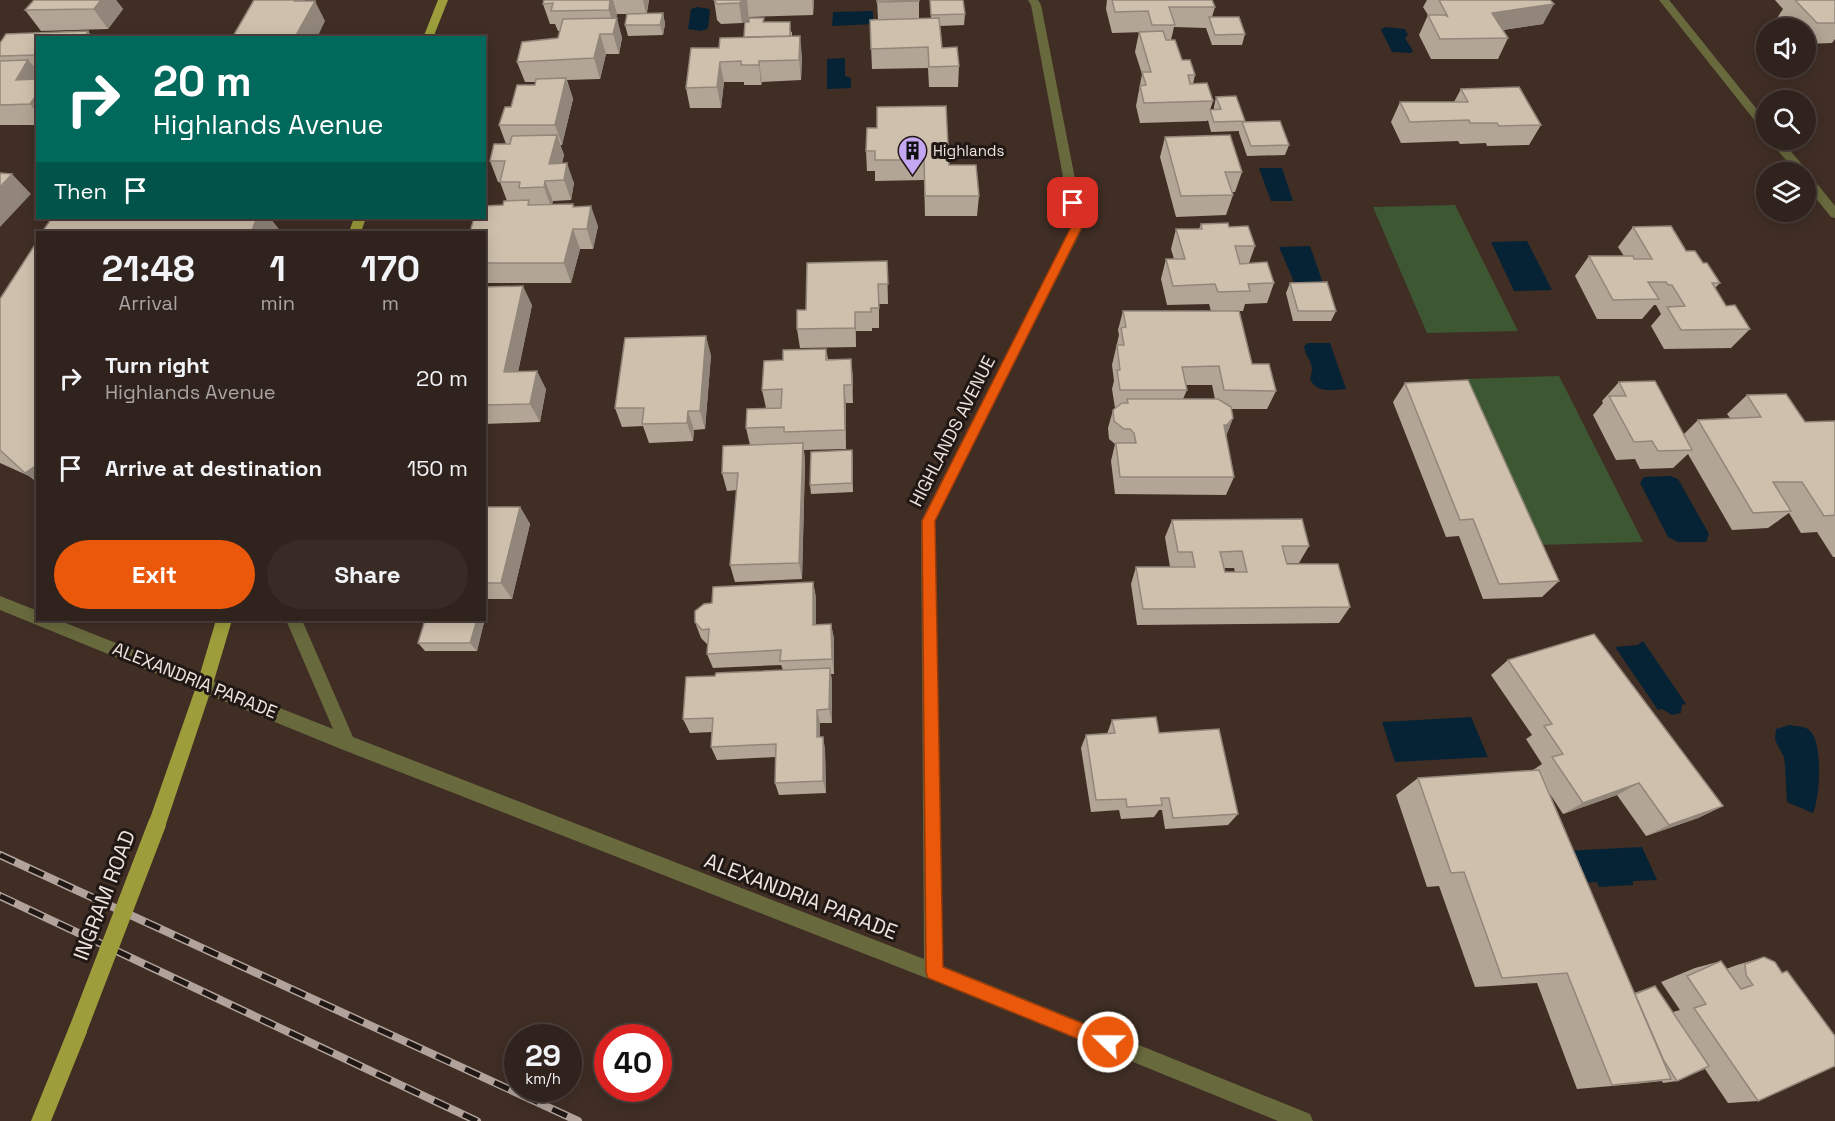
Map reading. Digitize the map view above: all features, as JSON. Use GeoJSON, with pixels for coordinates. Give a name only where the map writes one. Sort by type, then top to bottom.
{"type":"FeatureCollection","features":[{"type":"Feature","properties":{"kind":"main road"},"geometry":{"type":"LineString","coordinates":[[429,36],[443,0]]}},
{"type":"Feature","properties":{"kind":"main road","name":"INGRAM ROAD"},"geometry":{"type":"LineString","coordinates":[[41,1121],[157,825],[205,684],[224,621]]}},
{"type":"Feature","properties":{"kind":"street","name":"HIGHLANDS AVENUE"},"geometry":{"type":"LineString","coordinates":[[934,972],[928,521],[1078,225],[1036,5],[1033,0]]}},
{"type":"Feature","properties":{"kind":"street"},"geometry":{"type":"LineString","coordinates":[[1664,0],[1756,115]]}},
{"type":"Feature","properties":{"kind":"street"},"geometry":{"type":"LineString","coordinates":[[1783,150],[1794,162]]}},
{"type":"Feature","properties":{"kind":"street"},"geometry":{"type":"LineString","coordinates":[[1816,190],[1835,214]]}},
{"type":"Feature","properties":{"kind":"street","name":"ALEXANDRIA PARADE"},"geometry":{"type":"LineString","coordinates":[[0,603],[36,616]]}},
{"type":"Feature","properties":{"kind":"street","name":"ALEXANDRIA PARADE"},"geometry":{"type":"LineString","coordinates":[[48,621],[347,743],[934,972],[1303,1121]]}},
{"type":"Feature","properties":{"kind":"street"},"geometry":{"type":"LineString","coordinates":[[294,621],[347,743]]}},
{"type":"Feature","properties":{"kind":"green space"},"geometry":{"type":"Polygon","coordinates":[[[1455,205],[1518,331],[1427,333],[1373,207],[1455,205]]]}},
{"type":"Feature","properties":{"kind":"green space"},"geometry":{"type":"Polygon","coordinates":[[[1559,376],[1643,542],[1538,545],[1465,379],[1559,376]]]}},
{"type":"Feature","properties":{"kind":"water"},"geometry":{"type":"Polygon","coordinates":[[[697,7],[710,9],[708,28],[702,31],[688,29],[691,9],[697,7]]]}},
{"type":"Feature","properties":{"kind":"water"},"geometry":{"type":"Polygon","coordinates":[[[873,11],[873,24],[832,26],[833,12],[873,11]]]}},
{"type":"Feature","properties":{"kind":"water"},"geometry":{"type":"Polygon","coordinates":[[[1385,27],[1405,29],[1408,35],[1405,38],[1413,51],[1411,53],[1392,52],[1381,30],[1385,27]]]}},
{"type":"Feature","properties":{"kind":"water"},"geometry":{"type":"Polygon","coordinates":[[[845,58],[845,76],[851,78],[851,88],[827,89],[827,59],[845,58]]]}},
{"type":"Feature","properties":{"kind":"water"},"geometry":{"type":"Polygon","coordinates":[[[1259,168],[1282,168],[1293,201],[1271,201],[1259,168]]]}},
{"type":"Feature","properties":{"kind":"water"},"geometry":{"type":"Polygon","coordinates":[[[1527,241],[1552,290],[1514,291],[1491,242],[1527,241]]]}},
{"type":"Feature","properties":{"kind":"water"},"geometry":{"type":"Polygon","coordinates":[[[1310,246],[1325,289],[1291,284],[1294,282],[1279,247],[1310,246]]]}},
{"type":"Feature","properties":{"kind":"water"},"geometry":{"type":"Polygon","coordinates":[[[1308,343],[1330,343],[1346,389],[1326,390],[1313,384],[1310,379],[1312,368],[1304,346],[1308,343]]]}},
{"type":"Feature","properties":{"kind":"water"},"geometry":{"type":"Polygon","coordinates":[[[1670,476],[1678,479],[1709,534],[1706,542],[1678,542],[1668,537],[1640,483],[1644,477],[1670,476]]]}},
{"type":"Feature","properties":{"kind":"water"},"geometry":{"type":"Polygon","coordinates":[[[1643,641],[1686,704],[1682,705],[1681,713],[1672,715],[1662,709],[1658,710],[1615,647],[1638,645],[1643,641]]]}},
{"type":"Feature","properties":{"kind":"water"},"geometry":{"type":"Polygon","coordinates":[[[1471,717],[1488,757],[1395,762],[1382,722],[1471,717]]]}},
{"type":"Feature","properties":{"kind":"water"},"geometry":{"type":"Polygon","coordinates":[[[1789,725],[1808,729],[1817,744],[1819,782],[1813,813],[1787,802],[1784,757],[1775,740],[1776,729],[1789,725]]]}},
{"type":"Feature","properties":{"kind":"water"},"geometry":{"type":"Polygon","coordinates":[[[1642,847],[1657,880],[1633,881],[1633,885],[1599,887],[1597,882],[1576,883],[1563,851],[1642,847]]]}},
{"type":"Feature","properties":{"kind":"building"},"geometry":{"type":"Polygon","coordinates":[[[34,0],[101,0],[94,9],[25,10],[34,0]]]}},
{"type":"Feature","properties":{"kind":"building"},"geometry":{"type":"Polygon","coordinates":[[[254,0],[315,1],[296,36],[233,36],[254,0]]]}},
{"type":"Feature","properties":{"kind":"building"},"geometry":{"type":"Polygon","coordinates":[[[544,0],[610,0],[609,10],[551,11],[553,3],[543,4],[544,0]]]}},
{"type":"Feature","properties":{"kind":"building"},"geometry":{"type":"Polygon","coordinates":[[[714,0],[744,0],[739,3],[717,4],[714,0]]]}},
{"type":"Feature","properties":{"kind":"building"},"geometry":{"type":"Polygon","coordinates":[[[877,0],[919,0],[919,1],[877,2],[877,0]]]}},
{"type":"Feature","properties":{"kind":"building"},"geometry":{"type":"Polygon","coordinates":[[[930,0],[963,0],[965,14],[931,15],[930,0]]]}},
{"type":"Feature","properties":{"kind":"building"},"geometry":{"type":"Polygon","coordinates":[[[1112,0],[1212,0],[1215,7],[1169,7],[1175,25],[1152,25],[1148,11],[1115,12],[1112,0]]]}},
{"type":"Feature","properties":{"kind":"building"},"geometry":{"type":"Polygon","coordinates":[[[1439,0],[1550,0],[1554,4],[1492,13],[1508,38],[1440,39],[1428,15],[1448,17],[1439,0]]]}},
{"type":"Feature","properties":{"kind":"building"},"geometry":{"type":"Polygon","coordinates":[[[1795,0],[1835,0],[1835,23],[1817,23],[1816,18],[1812,18],[1795,0]]]}},
{"type":"Feature","properties":{"kind":"building"},"geometry":{"type":"Polygon","coordinates":[[[663,13],[660,25],[625,25],[627,14],[663,13]]]}},
{"type":"Feature","properties":{"kind":"building"},"geometry":{"type":"Polygon","coordinates":[[[1209,17],[1239,17],[1245,34],[1215,35],[1209,17]]]}},
{"type":"Feature","properties":{"kind":"building"},"geometry":{"type":"Polygon","coordinates":[[[617,18],[613,34],[600,34],[594,58],[517,62],[522,42],[558,38],[563,19],[617,18]]]}},
{"type":"Feature","properties":{"kind":"building"},"geometry":{"type":"Polygon","coordinates":[[[749,18],[764,18],[763,22],[790,22],[790,36],[744,37],[745,22],[749,22],[749,18]]]}},
{"type":"Feature","properties":{"kind":"building"},"geometry":{"type":"Polygon","coordinates":[[[939,18],[942,48],[957,47],[959,66],[929,67],[928,47],[871,49],[870,20],[939,18]]]}},
{"type":"Feature","properties":{"kind":"building"},"geometry":{"type":"Polygon","coordinates":[[[88,31],[85,36],[36,36],[36,55],[0,56],[0,43],[6,34],[88,31]]]}},
{"type":"Feature","properties":{"kind":"building"},"geometry":{"type":"Polygon","coordinates":[[[1163,31],[1166,40],[1175,40],[1182,60],[1190,60],[1195,75],[1188,75],[1190,84],[1207,83],[1213,101],[1144,103],[1140,86],[1146,85],[1142,72],[1151,72],[1139,32],[1163,31]]]}},
{"type":"Feature","properties":{"kind":"building"},"geometry":{"type":"Polygon","coordinates":[[[800,36],[799,60],[759,61],[759,65],[741,65],[741,61],[720,62],[717,87],[686,88],[691,48],[719,48],[720,38],[800,36]]]}},
{"type":"Feature","properties":{"kind":"building"},"geometry":{"type":"Polygon","coordinates":[[[28,60],[16,80],[36,79],[36,96],[30,104],[0,105],[0,61],[28,60]]]}},
{"type":"Feature","properties":{"kind":"building"},"geometry":{"type":"Polygon","coordinates":[[[566,78],[555,125],[499,125],[505,107],[511,107],[517,85],[535,85],[536,79],[566,78]]]}},
{"type":"Feature","properties":{"kind":"building"},"geometry":{"type":"Polygon","coordinates":[[[1519,87],[1541,125],[1499,126],[1497,123],[1470,123],[1469,120],[1410,122],[1400,102],[1468,102],[1461,89],[1519,87]]]}},
{"type":"Feature","properties":{"kind":"building"},"geometry":{"type":"Polygon","coordinates":[[[1236,96],[1245,121],[1214,122],[1210,110],[1221,109],[1216,97],[1236,96]]]}},
{"type":"Feature","properties":{"kind":"building","name":"Highlands"},"geometry":{"type":"Polygon","coordinates":[[[946,106],[949,165],[976,165],[979,196],[925,196],[924,160],[875,160],[875,151],[866,151],[867,128],[877,128],[877,107],[946,106]]]}},
{"type":"Feature","properties":{"kind":"building"},"geometry":{"type":"Polygon","coordinates":[[[1280,121],[1289,145],[1251,146],[1242,122],[1280,121]]]}},
{"type":"Feature","properties":{"kind":"building"},"geometry":{"type":"Polygon","coordinates":[[[557,135],[549,164],[567,163],[564,180],[545,181],[544,187],[519,188],[520,182],[500,182],[505,161],[490,161],[494,144],[510,144],[512,136],[557,135]]]}},
{"type":"Feature","properties":{"kind":"building"},"geometry":{"type":"Polygon","coordinates":[[[1230,135],[1242,172],[1225,172],[1233,195],[1181,196],[1165,137],[1230,135]]]}},
{"type":"Feature","properties":{"kind":"building"},"geometry":{"type":"Polygon","coordinates":[[[0,173],[12,174],[0,187],[0,173]]]}},
{"type":"Feature","properties":{"kind":"building"},"geometry":{"type":"Polygon","coordinates":[[[529,200],[528,205],[591,206],[587,229],[573,229],[564,263],[486,263],[486,231],[470,231],[474,219],[486,219],[486,206],[503,205],[504,201],[529,200]]]}},
{"type":"Feature","properties":{"kind":"building"},"geometry":{"type":"Polygon","coordinates":[[[51,219],[257,219],[252,230],[43,231],[51,219]]]}},
{"type":"Feature","properties":{"kind":"building"},"geometry":{"type":"Polygon","coordinates":[[[1228,223],[1229,227],[1248,226],[1255,246],[1235,246],[1240,264],[1267,262],[1274,283],[1248,284],[1250,291],[1218,292],[1215,284],[1173,286],[1166,259],[1185,259],[1176,229],[1202,229],[1201,224],[1228,223]]]}},
{"type":"Feature","properties":{"kind":"building"},"geometry":{"type":"Polygon","coordinates":[[[1671,226],[1686,251],[1695,251],[1703,263],[1707,263],[1720,283],[1712,283],[1726,306],[1735,305],[1750,329],[1681,330],[1667,307],[1685,306],[1672,285],[1666,282],[1648,282],[1659,299],[1613,300],[1589,256],[1633,256],[1634,259],[1652,259],[1633,227],[1671,226]]]}},
{"type":"Feature","properties":{"kind":"building"},"geometry":{"type":"Polygon","coordinates":[[[36,243],[36,465],[25,473],[0,450],[0,299],[36,243]]]}},
{"type":"Feature","properties":{"kind":"building"},"geometry":{"type":"Polygon","coordinates":[[[887,261],[888,284],[878,284],[879,308],[871,308],[871,312],[855,312],[855,328],[797,329],[797,310],[806,310],[807,263],[887,261]]]}},
{"type":"Feature","properties":{"kind":"building"},"geometry":{"type":"Polygon","coordinates":[[[1327,282],[1336,311],[1298,311],[1290,283],[1327,282]]]}},
{"type":"Feature","properties":{"kind":"building"},"geometry":{"type":"Polygon","coordinates":[[[523,286],[504,372],[537,371],[530,404],[486,405],[486,287],[523,286]]]}},
{"type":"Feature","properties":{"kind":"building"},"geometry":{"type":"Polygon","coordinates":[[[1123,311],[1239,311],[1252,364],[1269,364],[1276,391],[1224,390],[1219,366],[1182,367],[1187,390],[1120,390],[1117,345],[1124,345],[1121,328],[1126,327],[1123,311]]]}},
{"type":"Feature","properties":{"kind":"building"},"geometry":{"type":"Polygon","coordinates":[[[706,336],[700,411],[688,411],[687,423],[642,424],[644,408],[615,408],[625,338],[706,336]]]}},
{"type":"Feature","properties":{"kind":"building"},"geometry":{"type":"Polygon","coordinates":[[[826,349],[826,360],[851,359],[852,385],[844,385],[845,430],[784,432],[784,427],[746,428],[747,409],[781,408],[782,389],[762,390],[764,361],[783,360],[783,350],[826,349]]]}},
{"type":"Feature","properties":{"kind":"building"},"geometry":{"type":"Polygon","coordinates":[[[1468,380],[1559,581],[1499,584],[1473,519],[1460,520],[1405,383],[1468,380]]]}},
{"type":"Feature","properties":{"kind":"building"},"geometry":{"type":"Polygon","coordinates":[[[1655,381],[1692,450],[1658,451],[1652,441],[1634,442],[1609,396],[1626,396],[1619,382],[1655,381]]]}},
{"type":"Feature","properties":{"kind":"building"},"geometry":{"type":"Polygon","coordinates":[[[1786,394],[1805,422],[1835,421],[1835,515],[1824,516],[1802,482],[1773,482],[1791,511],[1753,513],[1698,420],[1761,417],[1747,395],[1786,394]]]}},
{"type":"Feature","properties":{"kind":"building"},"geometry":{"type":"Polygon","coordinates":[[[1127,399],[1218,399],[1231,407],[1233,418],[1227,425],[1224,425],[1234,477],[1120,477],[1116,443],[1136,443],[1134,433],[1130,429],[1124,429],[1114,421],[1113,410],[1122,403],[1128,403],[1127,399]]]}},
{"type":"Feature","properties":{"kind":"building"},"geometry":{"type":"Polygon","coordinates":[[[803,443],[799,563],[730,565],[738,473],[722,473],[723,446],[803,443]]]}},
{"type":"Feature","properties":{"kind":"building"},"geometry":{"type":"Polygon","coordinates":[[[852,450],[852,483],[810,485],[811,452],[852,450]]]}},
{"type":"Feature","properties":{"kind":"building"},"geometry":{"type":"Polygon","coordinates":[[[486,507],[520,507],[501,583],[486,583],[486,507]]]}},
{"type":"Feature","properties":{"kind":"building"},"geometry":{"type":"Polygon","coordinates":[[[1302,519],[1309,546],[1282,546],[1287,564],[1338,564],[1350,607],[1143,609],[1136,567],[1195,567],[1192,552],[1178,552],[1172,520],[1302,519]],[[1242,551],[1220,552],[1225,572],[1247,572],[1242,551]]]}},
{"type":"Feature","properties":{"kind":"building"},"geometry":{"type":"Polygon","coordinates":[[[813,582],[813,625],[831,624],[832,659],[780,661],[781,650],[707,654],[709,629],[702,630],[695,622],[695,611],[704,604],[712,603],[713,587],[813,582]]]}},
{"type":"Feature","properties":{"kind":"building"},"geometry":{"type":"Polygon","coordinates":[[[425,621],[477,621],[470,643],[418,643],[425,621]]]}},
{"type":"Feature","properties":{"kind":"building"},"geometry":{"type":"Polygon","coordinates":[[[1594,634],[1723,806],[1669,825],[1639,783],[1583,803],[1552,757],[1563,754],[1544,726],[1552,724],[1508,660],[1594,634]]]}},
{"type":"Feature","properties":{"kind":"building"},"geometry":{"type":"Polygon","coordinates":[[[830,668],[829,709],[817,710],[817,737],[823,737],[823,781],[775,783],[776,744],[711,747],[713,718],[683,719],[686,677],[715,676],[716,673],[830,668]]]}},
{"type":"Feature","properties":{"kind":"building"},"geometry":{"type":"Polygon","coordinates":[[[1156,717],[1159,733],[1219,729],[1238,814],[1173,818],[1169,798],[1161,798],[1162,805],[1127,807],[1126,799],[1096,800],[1086,735],[1115,733],[1112,720],[1156,717]]]}},
{"type":"Feature","properties":{"kind":"building"},"geometry":{"type":"Polygon","coordinates":[[[1539,770],[1671,1079],[1612,1085],[1567,973],[1502,978],[1464,872],[1451,873],[1418,778],[1539,770]]]}},
{"type":"Feature","properties":{"kind":"building"},"geometry":{"type":"Polygon","coordinates":[[[1764,957],[1775,962],[1782,973],[1787,971],[1835,1036],[1835,1066],[1758,1101],[1694,1008],[1706,1004],[1687,976],[1721,961],[1741,989],[1753,985],[1746,975],[1745,964],[1764,957]]]}},
{"type":"Feature","properties":{"kind":"building"},"geometry":{"type":"Polygon","coordinates":[[[1655,986],[1709,1066],[1677,1081],[1664,1061],[1635,994],[1655,986]]]}},
{"type":"Feature","properties":{"kind":"railway"},"geometry":{"type":"LineString","coordinates":[[0,855],[578,1121]]}},
{"type":"Feature","properties":{"kind":"railway"},"geometry":{"type":"LineString","coordinates":[[0,896],[477,1121]]}},
{"type":"Feature","properties":{"kind":"place","name":"Highlands"},"geometry":{"type":"Point","coordinates":[912,176]}},
{"type":"Feature","properties":{"kind":"route"},"geometry":{"type":"LineString","coordinates":[[1073,203],[1078,225],[928,521],[934,972],[1108,1042]]}}]}
